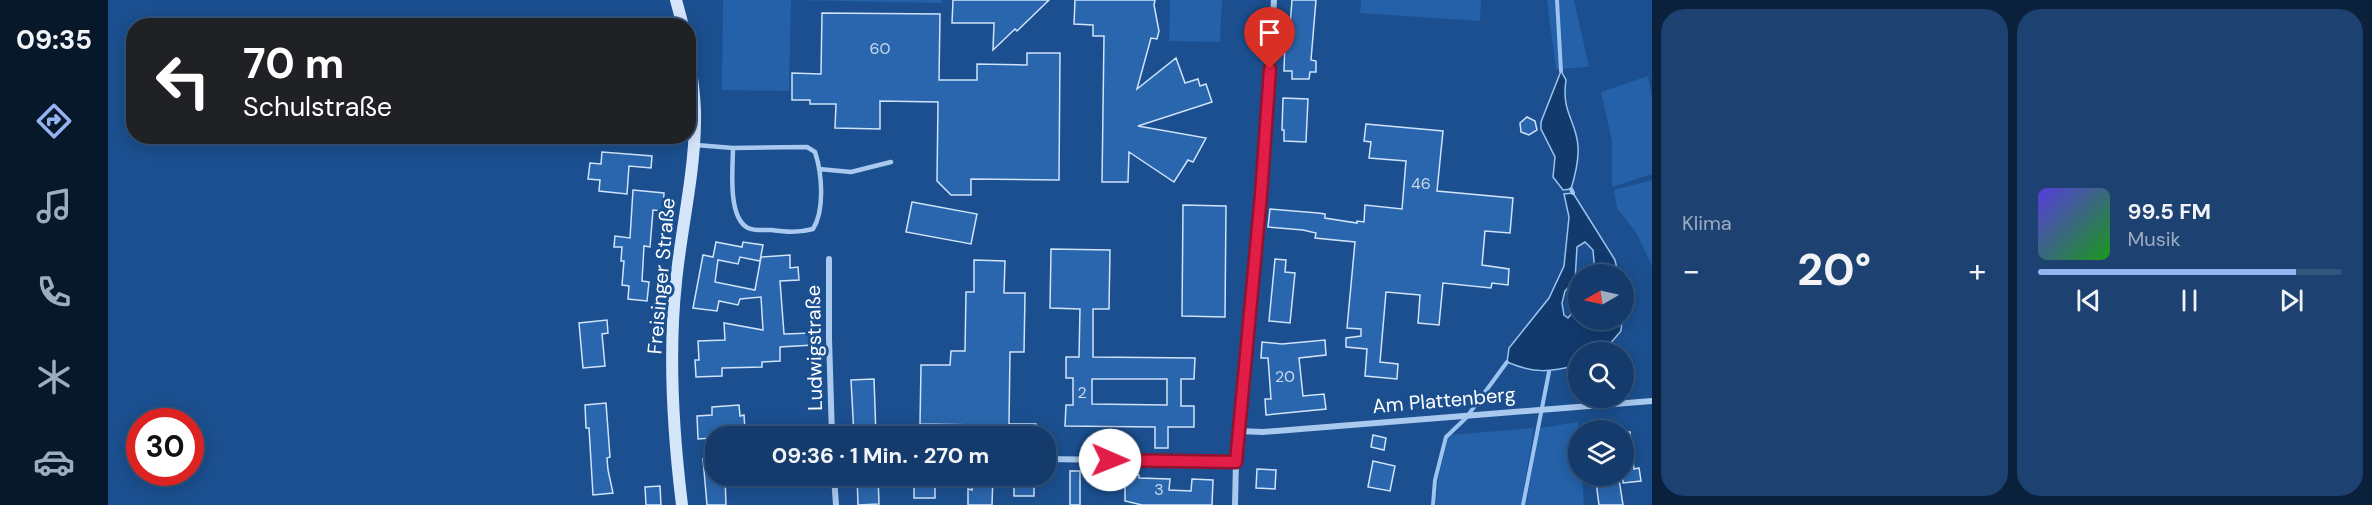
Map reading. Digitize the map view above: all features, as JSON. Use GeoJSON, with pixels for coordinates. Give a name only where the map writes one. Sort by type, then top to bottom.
{"type":"FeatureCollection","features":[{"type":"Feature","properties":{"kind":"main road"},"geometry":{"type":"LineString","coordinates":[[676,0],[681,18]]}},
{"type":"Feature","properties":{"kind":"main road","name":"Freisinger Straße"},"geometry":{"type":"LineString","coordinates":[[682,505],[672,379],[673,326],[681,234],[694,144]]}},
{"type":"Feature","properties":{"kind":"street"},"geometry":{"type":"LineString","coordinates":[[1235,505],[1236,462],[1261,195],[1274,0]]}},
{"type":"Feature","properties":{"kind":"street","name":"Ludwigstraße"},"geometry":{"type":"LineString","coordinates":[[829,259],[832,426]]}},
{"type":"Feature","properties":{"kind":"street","name":"Am Plattenberg"},"geometry":{"type":"LineString","coordinates":[[1239,431],[1263,432],[1652,401]]}},
{"type":"Feature","properties":{"kind":"street"},"geometry":{"type":"LineString","coordinates":[[1056,459],[1236,462]]}},
{"type":"Feature","properties":{"kind":"street"},"geometry":{"type":"LineString","coordinates":[[835,486],[836,505]]}},
{"type":"Feature","properties":{"kind":"lane"},"geometry":{"type":"LineString","coordinates":[[694,144],[733,148],[807,147],[815,152],[819,169],[820,218],[813,229],[800,233],[749,228],[739,221],[734,207],[733,148]]}},
{"type":"Feature","properties":{"kind":"lane"},"geometry":{"type":"LineString","coordinates":[[819,169],[851,172],[891,162]]}},
{"type":"Feature","properties":{"kind":"shaded area"},"geometry":{"type":"Polygon","coordinates":[[[723,0],[791,0],[789,91],[722,90],[723,0]]]}},
{"type":"Feature","properties":{"kind":"shaded area"},"geometry":{"type":"Polygon","coordinates":[[[791,0],[942,0],[942,3],[791,0]]]}},
{"type":"Feature","properties":{"kind":"shaded area"},"geometry":{"type":"Polygon","coordinates":[[[1170,0],[1222,0],[1220,42],[1169,41],[1170,0]]]}},
{"type":"Feature","properties":{"kind":"shaded area"},"geometry":{"type":"Polygon","coordinates":[[[1361,0],[1481,0],[1480,21],[1360,13],[1361,0]]]}},
{"type":"Feature","properties":{"kind":"shaded area"},"geometry":{"type":"Polygon","coordinates":[[[1547,0],[1574,0],[1589,67],[1556,69],[1547,0]]]}},
{"type":"Feature","properties":{"kind":"shaded area"},"geometry":{"type":"Polygon","coordinates":[[[1561,71],[1566,80],[1565,100],[1577,137],[1578,151],[1571,189],[1563,190],[1553,177],[1555,157],[1541,129],[1541,122],[1561,71]]]}},
{"type":"Feature","properties":{"kind":"shaded area"},"geometry":{"type":"Polygon","coordinates":[[[1648,76],[1652,98],[1652,174],[1612,187],[1612,141],[1601,92],[1648,76]]]}},
{"type":"Feature","properties":{"kind":"shaded area"},"geometry":{"type":"Polygon","coordinates":[[[1652,180],[1652,266],[1637,234],[1617,208],[1614,190],[1652,180]]]}},
{"type":"Feature","properties":{"kind":"shaded area"},"geometry":{"type":"Polygon","coordinates":[[[1573,193],[1616,264],[1594,264],[1593,250],[1585,242],[1577,247],[1576,264],[1568,264],[1568,288],[1562,303],[1564,315],[1568,318],[1568,330],[1621,331],[1612,342],[1568,342],[1568,367],[1542,371],[1526,369],[1507,362],[1509,348],[1549,298],[1564,266],[1569,217],[1564,194],[1573,193]]]}},
{"type":"Feature","properties":{"kind":"shaded area"},"geometry":{"type":"Polygon","coordinates":[[[1568,424],[1568,486],[1583,486],[1584,505],[1526,505],[1540,428],[1568,424]]]}},
{"type":"Feature","properties":{"kind":"shaded area"},"geometry":{"type":"Polygon","coordinates":[[[1534,428],[1521,505],[1436,505],[1438,480],[1449,435],[1534,428]]]}},
{"type":"Feature","properties":{"kind":"building"},"geometry":{"type":"Polygon","coordinates":[[[953,0],[1049,0],[1017,31],[1015,29],[993,50],[994,23],[952,23],[953,0]]]}},
{"type":"Feature","properties":{"kind":"building"},"geometry":{"type":"Polygon","coordinates":[[[1075,0],[1155,0],[1159,31],[1157,39],[1151,38],[1137,89],[1176,58],[1185,83],[1198,79],[1200,86],[1206,84],[1212,102],[1138,126],[1206,138],[1193,162],[1188,160],[1174,182],[1129,152],[1128,182],[1102,182],[1104,36],[1093,36],[1093,25],[1074,24],[1075,0]]]}},
{"type":"Feature","properties":{"kind":"building"},"geometry":{"type":"Polygon","coordinates":[[[1292,0],[1316,0],[1311,60],[1316,61],[1316,72],[1310,72],[1309,79],[1292,79],[1292,71],[1284,71],[1285,39],[1289,39],[1292,0]]]}},
{"type":"Feature","properties":{"kind":"building"},"geometry":{"type":"Polygon","coordinates":[[[822,13],[940,14],[939,80],[977,80],[977,64],[1027,65],[1027,53],[1060,53],[1059,180],[971,179],[971,195],[951,195],[937,181],[938,102],[880,101],[880,129],[835,128],[836,104],[810,104],[810,100],[792,100],[792,73],[821,74],[822,13]]]}},
{"type":"Feature","properties":{"kind":"building"},"geometry":{"type":"Polygon","coordinates":[[[1283,98],[1308,99],[1306,142],[1284,141],[1283,98]]]}},
{"type":"Feature","properties":{"kind":"building"},"geometry":{"type":"Polygon","coordinates":[[[1527,117],[1535,121],[1537,130],[1529,135],[1521,132],[1520,123],[1527,117]]]}},
{"type":"Feature","properties":{"kind":"building"},"geometry":{"type":"Polygon","coordinates":[[[1366,124],[1443,131],[1437,191],[1513,198],[1510,233],[1485,231],[1482,265],[1509,269],[1508,285],[1492,283],[1491,288],[1443,283],[1439,325],[1418,323],[1420,295],[1386,292],[1380,362],[1398,364],[1397,379],[1365,376],[1367,349],[1346,347],[1346,338],[1361,336],[1361,329],[1347,328],[1355,242],[1315,238],[1316,233],[1303,230],[1268,227],[1270,209],[1325,214],[1325,218],[1357,223],[1357,221],[1364,222],[1365,205],[1402,209],[1406,161],[1369,158],[1371,142],[1364,141],[1366,124]]]}},
{"type":"Feature","properties":{"kind":"building"},"geometry":{"type":"Polygon","coordinates":[[[602,152],[652,156],[651,168],[629,166],[627,194],[599,191],[600,180],[588,179],[590,163],[601,164],[602,152]]]}},
{"type":"Feature","properties":{"kind":"building"},"geometry":{"type":"Polygon","coordinates":[[[633,190],[664,193],[663,211],[653,210],[650,247],[644,246],[642,281],[649,282],[647,301],[628,299],[629,286],[622,285],[624,261],[621,261],[622,247],[614,247],[615,236],[630,238],[633,190]]]}},
{"type":"Feature","properties":{"kind":"building"},"geometry":{"type":"Polygon","coordinates":[[[912,202],[977,214],[971,244],[906,232],[912,202]]]}},
{"type":"Feature","properties":{"kind":"building"},"geometry":{"type":"Polygon","coordinates":[[[1183,205],[1226,206],[1225,317],[1182,316],[1183,205]]]}},
{"type":"Feature","properties":{"kind":"building"},"geometry":{"type":"Polygon","coordinates":[[[716,242],[742,247],[743,242],[763,245],[760,261],[740,257],[738,264],[718,260],[715,282],[755,290],[761,257],[790,255],[790,268],[798,267],[799,280],[780,281],[784,334],[812,333],[813,345],[780,347],[780,361],[762,362],[762,367],[722,368],[722,376],[696,377],[695,360],[699,360],[698,341],[725,340],[724,323],[763,330],[761,297],[740,299],[738,305],[719,301],[717,311],[693,308],[703,255],[713,257],[716,242]]]}},
{"type":"Feature","properties":{"kind":"building"},"geometry":{"type":"Polygon","coordinates":[[[1051,249],[1110,250],[1109,309],[1093,309],[1093,357],[1195,358],[1194,379],[1181,379],[1181,406],[1194,406],[1194,427],[1168,427],[1168,448],[1155,448],[1155,427],[1065,426],[1066,405],[1073,405],[1073,378],[1066,378],[1066,357],[1079,357],[1080,309],[1050,308],[1051,249]],[[1092,379],[1092,404],[1167,405],[1167,379],[1092,379]]]}},
{"type":"Feature","properties":{"kind":"building"},"geometry":{"type":"Polygon","coordinates":[[[1275,259],[1286,260],[1285,272],[1295,273],[1290,323],[1269,321],[1275,259]]]}},
{"type":"Feature","properties":{"kind":"building"},"geometry":{"type":"Polygon","coordinates":[[[974,260],[1005,261],[1004,293],[1025,293],[1024,352],[1010,352],[1009,424],[1036,424],[1036,426],[920,424],[921,365],[950,365],[951,351],[965,351],[966,292],[974,292],[974,260]]]}},
{"type":"Feature","properties":{"kind":"building"},"geometry":{"type":"Polygon","coordinates":[[[607,320],[608,333],[602,334],[605,366],[583,368],[579,323],[607,320]]]}},
{"type":"Feature","properties":{"kind":"building"},"geometry":{"type":"Polygon","coordinates":[[[1325,340],[1326,355],[1299,358],[1303,396],[1324,394],[1326,409],[1266,415],[1265,399],[1271,399],[1268,358],[1261,358],[1262,342],[1282,344],[1325,340]]]}},
{"type":"Feature","properties":{"kind":"building"},"geometry":{"type":"Polygon","coordinates":[[[874,379],[876,426],[853,426],[851,380],[874,379]]]}},
{"type":"Feature","properties":{"kind":"building"},"geometry":{"type":"Polygon","coordinates":[[[606,403],[610,457],[607,458],[613,493],[593,495],[589,428],[586,428],[585,405],[606,403]]]}},
{"type":"Feature","properties":{"kind":"building"},"geometry":{"type":"Polygon","coordinates":[[[739,405],[740,416],[744,415],[745,426],[705,426],[705,439],[698,439],[697,416],[712,415],[712,407],[739,405]]]}},
{"type":"Feature","properties":{"kind":"building"},"geometry":{"type":"Polygon","coordinates":[[[1373,435],[1386,438],[1384,450],[1371,447],[1373,435]]]}},
{"type":"Feature","properties":{"kind":"building"},"geometry":{"type":"Polygon","coordinates":[[[703,459],[705,459],[705,482],[703,459]]]}},
{"type":"Feature","properties":{"kind":"building"},"geometry":{"type":"Polygon","coordinates":[[[1373,461],[1395,466],[1390,491],[1368,487],[1373,461]]]}},
{"type":"Feature","properties":{"kind":"building"},"geometry":{"type":"Polygon","coordinates":[[[1639,468],[1641,481],[1634,482],[1634,469],[1639,468]]]}},
{"type":"Feature","properties":{"kind":"building"},"geometry":{"type":"Polygon","coordinates":[[[1257,469],[1276,470],[1275,489],[1256,488],[1257,469]]]}},
{"type":"Feature","properties":{"kind":"building"},"geometry":{"type":"Polygon","coordinates":[[[1125,470],[1139,475],[1139,478],[1170,479],[1169,490],[1191,491],[1192,479],[1213,480],[1212,505],[1142,505],[1125,501],[1125,470]]]}},
{"type":"Feature","properties":{"kind":"building"},"geometry":{"type":"Polygon","coordinates":[[[1070,471],[1080,471],[1080,505],[1070,505],[1070,471]]]}},
{"type":"Feature","properties":{"kind":"building"},"geometry":{"type":"Polygon","coordinates":[[[660,486],[661,505],[646,505],[645,487],[660,486]]]}},
{"type":"Feature","properties":{"kind":"building"},"geometry":{"type":"Polygon","coordinates":[[[705,486],[725,486],[726,505],[707,505],[705,486]]]}},
{"type":"Feature","properties":{"kind":"building"},"geometry":{"type":"Polygon","coordinates":[[[857,486],[878,486],[879,504],[858,505],[857,486]]]}},
{"type":"Feature","properties":{"kind":"building"},"geometry":{"type":"Polygon","coordinates":[[[914,486],[935,486],[935,498],[914,498],[914,486]]]}},
{"type":"Feature","properties":{"kind":"building"},"geometry":{"type":"Polygon","coordinates":[[[972,486],[993,486],[992,505],[968,505],[968,489],[972,490],[972,486]]]}},
{"type":"Feature","properties":{"kind":"building"},"geometry":{"type":"Polygon","coordinates":[[[1014,486],[1034,486],[1034,496],[1014,496],[1014,486]]]}},
{"type":"Feature","properties":{"kind":"building"},"geometry":{"type":"Polygon","coordinates":[[[1597,486],[1620,486],[1623,505],[1599,505],[1597,486]]]}},
{"type":"Feature","properties":{"kind":"waterway"},"geometry":{"type":"LineString","coordinates":[[1557,0],[1561,71]]}},
{"type":"Feature","properties":{"kind":"waterway"},"geometry":{"type":"LineString","coordinates":[[1571,189],[1573,193]]}},
{"type":"Feature","properties":{"kind":"waterway"},"geometry":{"type":"LineString","coordinates":[[1433,505],[1435,480],[1446,437],[1466,418],[1507,362]]}},
{"type":"Feature","properties":{"kind":"waterway"},"geometry":{"type":"LineString","coordinates":[[1523,505],[1549,372]]}},
{"type":"Feature","properties":{"kind":"route"},"geometry":{"type":"LineString","coordinates":[[1110,460],[1236,462],[1261,195],[1270,69]]}}]}
